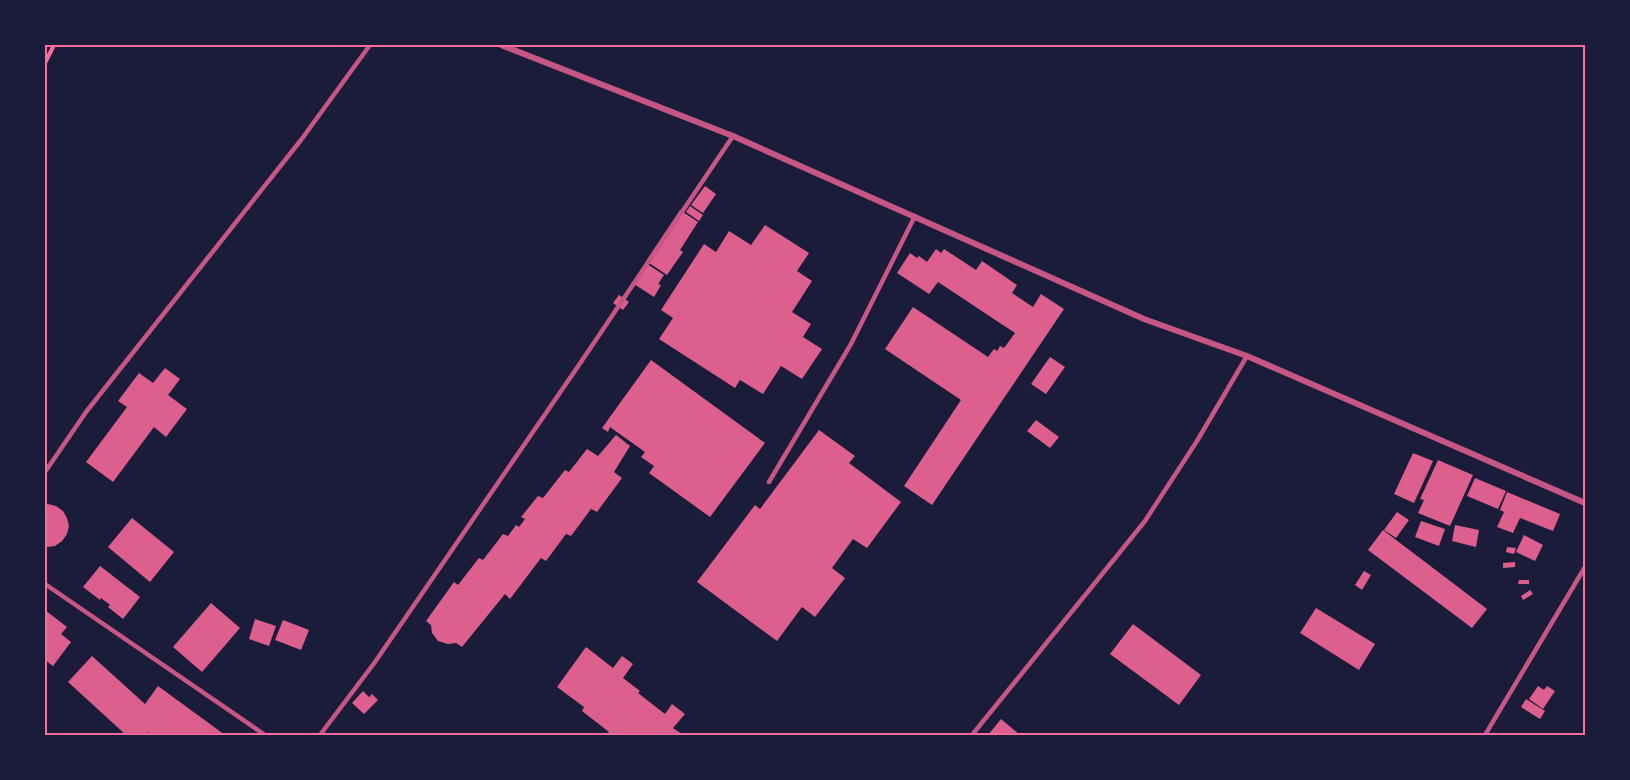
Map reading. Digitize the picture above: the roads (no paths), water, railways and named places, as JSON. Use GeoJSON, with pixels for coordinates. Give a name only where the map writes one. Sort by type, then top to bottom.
{"type":"FeatureCollection","features":[{"type":"Feature","properties":{"kind":"street"},"geometry":{"type":"LineString","coordinates":[[501,45],[733,136],[1144,319],[1246,356],[1585,503]]}},
{"type":"Feature","properties":{"kind":"lane"},"geometry":{"type":"LineString","coordinates":[[45,472],[86,412],[301,140],[370,45]]}},
{"type":"Feature","properties":{"kind":"lane"},"geometry":{"type":"LineString","coordinates":[[320,735],[375,662],[575,372],[733,136]]}},
{"type":"Feature","properties":{"kind":"lane"},"geometry":{"type":"LineString","coordinates":[[769,482],[850,344],[915,216]]}},
{"type":"Feature","properties":{"kind":"lane"},"geometry":{"type":"LineString","coordinates":[[972,735],[1145,521],[1197,441],[1246,356]]}},
{"type":"Feature","properties":{"kind":"lane"},"geometry":{"type":"LineString","coordinates":[[1485,735],[1585,567]]}},
{"type":"Feature","properties":{"kind":"lane"},"geometry":{"type":"LineString","coordinates":[[45,584],[265,735]]}}]}
